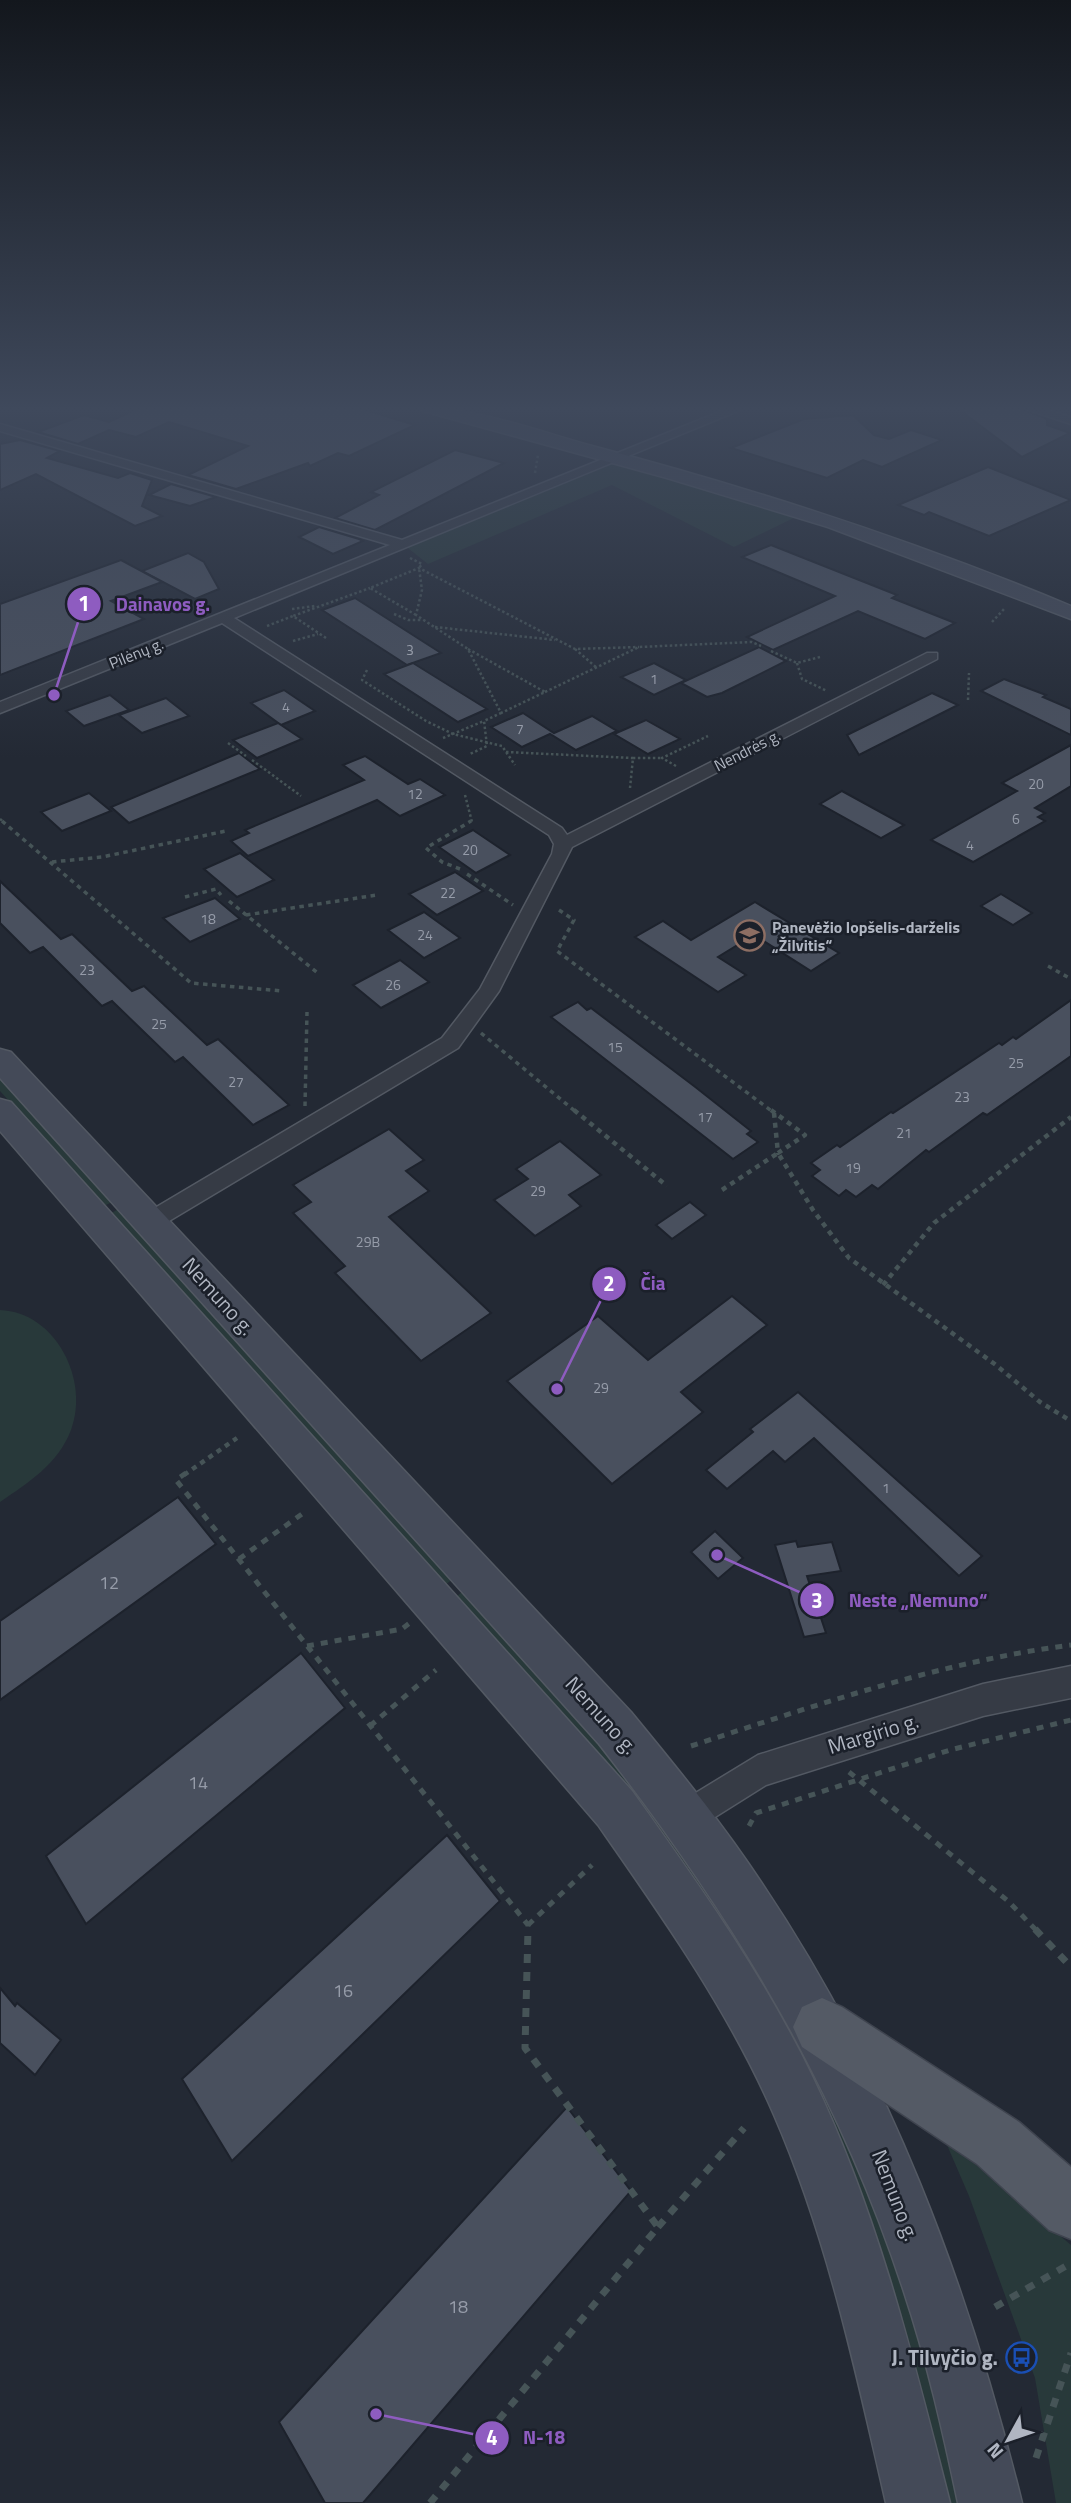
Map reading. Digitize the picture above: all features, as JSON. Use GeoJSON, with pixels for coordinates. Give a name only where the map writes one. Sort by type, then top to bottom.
{"type":"FeatureCollection","features":[{"type":"Feature","properties":{"kind":"main road"},"geometry":{"type":"LineString","coordinates":[[842,525],[967,570],[1071,613]]}},
{"type":"Feature","properties":{"kind":"main road","name":"Nemuno g."},"geometry":{"type":"LineString","coordinates":[[0,1059],[615,1728],[688,1817],[746,1901],[822,2027],[892,2179],[947,2336],[990,2503]]}},
{"type":"Feature","properties":{"kind":"main road"},"geometry":{"type":"LineString","coordinates":[[0,1110],[615,1808],[691,1914],[766,2040],[831,2189],[890,2388],[918,2503]]}},
{"type":"Feature","properties":{"kind":"main road"},"geometry":{"type":"LineString","coordinates":[[822,2027],[998,2143],[1071,2208]]}},
{"type":"Feature","properties":{"kind":"street"},"geometry":{"type":"LineString","coordinates":[[322,525],[404,550]]}},
{"type":"Feature","properties":{"kind":"street","name":"Pilėnų g."},"geometry":{"type":"LineString","coordinates":[[0,708],[223,617],[404,550],[462,525]]}},
{"type":"Feature","properties":{"kind":"street"},"geometry":{"type":"LineString","coordinates":[[151,1221],[450,1043],[489,991],[561,854],[563,844],[556,832],[223,617]]}},
{"type":"Feature","properties":{"kind":"street","name":"Nendrės g."},"geometry":{"type":"LineString","coordinates":[[563,844],[932,656]]}},
{"type":"Feature","properties":{"kind":"street","name":"Margirio g."},"geometry":{"type":"LineString","coordinates":[[688,1817],[758,1771],[832,1745],[983,1700],[1071,1682]]}},
{"type":"Feature","properties":{"kind":"path"},"geometry":{"type":"LineString","coordinates":[[404,550],[422,564],[419,568],[422,590],[416,615]]}},
{"type":"Feature","properties":{"kind":"path"},"geometry":{"type":"LineString","coordinates":[[259,629],[419,568],[575,649],[597,668]]}},
{"type":"Feature","properties":{"kind":"path"},"geometry":{"type":"LineString","coordinates":[[370,588],[468,649],[545,692]]}},
{"type":"Feature","properties":{"kind":"path"},"geometry":{"type":"LineString","coordinates":[[394,614],[408,620],[423,620]]}},
{"type":"Feature","properties":{"kind":"path"},"geometry":{"type":"LineString","coordinates":[[293,616],[326,638]]}},
{"type":"Feature","properties":{"kind":"path"},"geometry":{"type":"LineString","coordinates":[[432,627],[559,641]]}},
{"type":"Feature","properties":{"kind":"path"},"geometry":{"type":"LineString","coordinates":[[575,649],[752,642],[761,646]]}},
{"type":"Feature","properties":{"kind":"path"},"geometry":{"type":"LineString","coordinates":[[423,746],[484,721],[639,647]]}},
{"type":"Feature","properties":{"kind":"path"},"geometry":{"type":"LineString","coordinates":[[468,649],[500,713]]}},
{"type":"Feature","properties":{"kind":"path"},"geometry":{"type":"LineString","coordinates":[[771,651],[797,663],[820,657]]}},
{"type":"Feature","properties":{"kind":"path"},"geometry":{"type":"LineString","coordinates":[[797,663],[802,679],[844,700]]}},
{"type":"Feature","properties":{"kind":"path"},"geometry":{"type":"LineString","coordinates":[[367,670],[362,680],[453,734],[487,740],[502,746],[514,765]]}},
{"type":"Feature","properties":{"kind":"path"},"geometry":{"type":"LineString","coordinates":[[968,700],[969,673]]}},
{"type":"Feature","properties":{"kind":"path"},"geometry":{"type":"LineString","coordinates":[[450,764],[487,746],[484,721]]}},
{"type":"Feature","properties":{"kind":"path"},"geometry":{"type":"LineString","coordinates":[[506,752],[662,758],[708,736]]}},
{"type":"Feature","properties":{"kind":"path"},"geometry":{"type":"LineString","coordinates":[[228,743],[246,756]]}},
{"type":"Feature","properties":{"kind":"path"},"geometry":{"type":"LineString","coordinates":[[619,815],[633,782],[634,758]]}},
{"type":"Feature","properties":{"kind":"path"},"geometry":{"type":"LineString","coordinates":[[662,758],[695,777]]}},
{"type":"Feature","properties":{"kind":"path"},"geometry":{"type":"LineString","coordinates":[[252,760],[300,796]]}},
{"type":"Feature","properties":{"kind":"path"},"geometry":{"type":"LineString","coordinates":[[460,869],[442,862],[426,848],[472,824],[464,793],[475,780]]}},
{"type":"Feature","properties":{"kind":"path"},"geometry":{"type":"LineString","coordinates":[[0,819],[191,983],[282,991]]}},
{"type":"Feature","properties":{"kind":"path"},"geometry":{"type":"LineString","coordinates":[[51,862],[102,857],[226,831]]}},
{"type":"Feature","properties":{"kind":"path"},"geometry":{"type":"LineString","coordinates":[[467,874],[518,908]]}},
{"type":"Feature","properties":{"kind":"path"},"geometry":{"type":"LineString","coordinates":[[185,898],[216,889],[221,895]]}},
{"type":"Feature","properties":{"kind":"path"},"geometry":{"type":"LineString","coordinates":[[246,915],[377,895]]}},
{"type":"Feature","properties":{"kind":"path"},"geometry":{"type":"LineString","coordinates":[[229,901],[319,974]]}},
{"type":"Feature","properties":{"kind":"path"},"geometry":{"type":"LineString","coordinates":[[559,910],[574,920],[557,951],[805,1135],[722,1190]]}},
{"type":"Feature","properties":{"kind":"path"},"geometry":{"type":"LineString","coordinates":[[1048,966],[1071,979]]}},
{"type":"Feature","properties":{"kind":"path"},"geometry":{"type":"LineString","coordinates":[[304,1131],[307,1012]]}},
{"type":"Feature","properties":{"kind":"path"},"geometry":{"type":"LineString","coordinates":[[478,1030],[667,1186]]}},
{"type":"Feature","properties":{"kind":"path"},"geometry":{"type":"LineString","coordinates":[[774,1113],[778,1153],[813,1210],[849,1258],[996,1366],[1040,1402],[1071,1422]]}},
{"type":"Feature","properties":{"kind":"path"},"geometry":{"type":"LineString","coordinates":[[883,1285],[934,1223],[1071,1118]]}},
{"type":"Feature","properties":{"kind":"path"},"geometry":{"type":"LineString","coordinates":[[237,1438],[176,1480],[528,1925],[525,2048],[658,2227]]}},
{"type":"Feature","properties":{"kind":"path"},"geometry":{"type":"LineString","coordinates":[[239,1559],[302,1514]]}},
{"type":"Feature","properties":{"kind":"path"},"geometry":{"type":"LineString","coordinates":[[307,1646],[402,1629]]}},
{"type":"Feature","properties":{"kind":"path"},"geometry":{"type":"LineString","coordinates":[[691,1746],[936,1670],[1024,1649],[1071,1645]]}},
{"type":"Feature","properties":{"kind":"path"},"geometry":{"type":"LineString","coordinates":[[370,1726],[436,1670]]}},
{"type":"Feature","properties":{"kind":"path"},"geometry":{"type":"LineString","coordinates":[[749,1826],[756,1813],[950,1750],[1071,1720]]}},
{"type":"Feature","properties":{"kind":"path"},"geometry":{"type":"LineString","coordinates":[[832,1745],[841,1763],[857,1780],[961,1860],[1007,1901],[1071,1967]]}},
{"type":"Feature","properties":{"kind":"path"},"geometry":{"type":"LineString","coordinates":[[528,1925],[592,1865]]}},
{"type":"Feature","properties":{"kind":"path"},"geometry":{"type":"LineString","coordinates":[[430,2503],[658,2227],[744,2128]]}},
{"type":"Feature","properties":{"kind":"path"},"geometry":{"type":"LineString","coordinates":[[995,2307],[1071,2263]]}},
{"type":"Feature","properties":{"kind":"path"},"geometry":{"type":"LineString","coordinates":[[1036,2458],[1071,2353]]}},
{"type":"Feature","properties":{"kind":"shaded area"},"geometry":{"type":"Polygon","coordinates":[[[453,525],[519,525],[428,564],[404,545],[453,525]]]}},
{"type":"Feature","properties":{"kind":"shaded area"},"geometry":{"type":"Polygon","coordinates":[[[690,525],[780,525],[734,547],[690,525]]]}},
{"type":"Feature","properties":{"kind":"shaded area"},"geometry":{"type":"Polygon","coordinates":[[[0,1076],[114,1201],[104,1206],[0,1091],[0,1076]]]}},
{"type":"Feature","properties":{"kind":"shaded area"},"geometry":{"type":"Polygon","coordinates":[[[120,1208],[454,1578],[444,1586],[110,1214],[120,1208]]]}},
{"type":"Feature","properties":{"kind":"shaded area"},"geometry":{"type":"Polygon","coordinates":[[[0,1310],[20,1314],[37,1323],[52,1336],[64,1352],[72,1371],[76,1411],[65,1442],[50,1463],[0,1502],[0,1310]]]}},
{"type":"Feature","properties":{"kind":"shaded area"},"geometry":{"type":"Polygon","coordinates":[[[464,1590],[596,1737],[696,1861],[841,2113],[916,2323],[963,2503],[944,2503],[873,2241],[455,1598],[464,1590]]]}},
{"type":"Feature","properties":{"kind":"shaded area"},"geometry":{"type":"Polygon","coordinates":[[[947,2145],[976,2165],[1071,2245],[1071,2503],[1056,2503],[1035,2378],[969,2196],[947,2145]]]}},
{"type":"Feature","properties":{"kind":"building"},"geometry":{"type":"Polygon","coordinates":[[[358,525],[385,525],[375,530],[358,525]]]}},
{"type":"Feature","properties":{"kind":"building"},"geometry":{"type":"Polygon","coordinates":[[[961,525],[1014,525],[989,536],[961,525]]]}},
{"type":"Feature","properties":{"kind":"building"},"geometry":{"type":"Polygon","coordinates":[[[319,527],[363,541],[333,554],[299,537],[319,527]]]}},
{"type":"Feature","properties":{"kind":"building"},"geometry":{"type":"Polygon","coordinates":[[[771,545],[897,595],[892,598],[955,623],[925,639],[858,611],[773,650],[747,637],[835,596],[742,557],[771,545]]]}},
{"type":"Feature","properties":{"kind":"building"},"geometry":{"type":"Polygon","coordinates":[[[188,553],[204,562],[219,589],[195,599],[142,571],[188,553]]]}},
{"type":"Feature","properties":{"kind":"building"},"geometry":{"type":"Polygon","coordinates":[[[121,560],[162,582],[111,601],[144,619],[0,675],[0,604],[121,560]]]}},
{"type":"Feature","properties":{"kind":"building"},"geometry":{"type":"Polygon","coordinates":[[[355,598],[441,653],[407,665],[322,610],[355,598]]]}},
{"type":"Feature","properties":{"kind":"building"},"geometry":{"type":"Polygon","coordinates":[[[759,647],[786,661],[722,693],[707,697],[681,683],[759,647]]]}},
{"type":"Feature","properties":{"kind":"building"},"geometry":{"type":"Polygon","coordinates":[[[413,663],[487,709],[458,722],[384,674],[413,663]]]}},
{"type":"Feature","properties":{"kind":"building"},"geometry":{"type":"Polygon","coordinates":[[[654,663],[686,680],[654,695],[621,677],[654,663]]]}},
{"type":"Feature","properties":{"kind":"building"},"geometry":{"type":"Polygon","coordinates":[[[1004,679],[1046,695],[1043,697],[1071,709],[1071,735],[981,691],[1004,679]]]}},
{"type":"Feature","properties":{"kind":"building"},"geometry":{"type":"Polygon","coordinates":[[[284,690],[315,711],[281,725],[251,703],[284,690]]]}},
{"type":"Feature","properties":{"kind":"building"},"geometry":{"type":"Polygon","coordinates":[[[932,693],[958,705],[859,755],[847,735],[932,693]]]}},
{"type":"Feature","properties":{"kind":"building"},"geometry":{"type":"Polygon","coordinates":[[[110,695],[129,710],[84,726],[66,711],[110,695]]]}},
{"type":"Feature","properties":{"kind":"building"},"geometry":{"type":"Polygon","coordinates":[[[166,698],[189,716],[142,733],[119,715],[166,698]]]}},
{"type":"Feature","properties":{"kind":"building"},"geometry":{"type":"Polygon","coordinates":[[[523,713],[554,733],[592,716],[617,731],[576,750],[550,734],[522,747],[491,727],[523,713]]]}},
{"type":"Feature","properties":{"kind":"building"},"geometry":{"type":"Polygon","coordinates":[[[646,720],[680,739],[648,754],[614,734],[646,720]]]}},
{"type":"Feature","properties":{"kind":"building"},"geometry":{"type":"Polygon","coordinates":[[[278,723],[302,739],[257,758],[233,740],[278,723]]]}},
{"type":"Feature","properties":{"kind":"building"},"geometry":{"type":"Polygon","coordinates":[[[1071,745],[1071,786],[1035,808],[1045,813],[1038,817],[1045,821],[973,862],[931,840],[1017,791],[1002,783],[1071,745]]]}},
{"type":"Feature","properties":{"kind":"building"},"geometry":{"type":"Polygon","coordinates":[[[239,753],[260,769],[129,823],[111,807],[239,753]]]}},
{"type":"Feature","properties":{"kind":"building"},"geometry":{"type":"Polygon","coordinates":[[[365,756],[408,784],[420,779],[445,795],[400,816],[377,800],[248,856],[231,841],[249,833],[245,830],[364,780],[343,765],[365,756]]]}},
{"type":"Feature","properties":{"kind":"building"},"geometry":{"type":"Polygon","coordinates":[[[842,791],[904,825],[881,838],[820,804],[842,791]]]}},
{"type":"Feature","properties":{"kind":"building"},"geometry":{"type":"Polygon","coordinates":[[[89,793],[111,811],[62,831],[41,812],[89,793]]]}},
{"type":"Feature","properties":{"kind":"building"},"geometry":{"type":"Polygon","coordinates":[[[473,830],[510,855],[476,873],[439,847],[473,830]]]}},
{"type":"Feature","properties":{"kind":"building"},"geometry":{"type":"Polygon","coordinates":[[[240,853],[274,880],[237,897],[204,869],[240,853]]]}},
{"type":"Feature","properties":{"kind":"building"},"geometry":{"type":"Polygon","coordinates":[[[455,872],[483,891],[437,915],[409,894],[455,872]]]}},
{"type":"Feature","properties":{"kind":"building"},"geometry":{"type":"Polygon","coordinates":[[[0,881],[61,939],[72,934],[132,991],[144,986],[207,1045],[218,1039],[289,1105],[253,1125],[183,1057],[175,1062],[112,1001],[102,1006],[43,947],[30,953],[0,923],[0,881]]]}},
{"type":"Feature","properties":{"kind":"building"},"geometry":{"type":"Polygon","coordinates":[[[1001,894],[1032,913],[1013,925],[981,906],[1001,894]]]}},
{"type":"Feature","properties":{"kind":"building"},"geometry":{"type":"Polygon","coordinates":[[[215,898],[240,919],[190,942],[163,918],[215,898]]]}},
{"type":"Feature","properties":{"kind":"building"},"geometry":{"type":"Polygon","coordinates":[[[755,902],[839,953],[811,971],[754,935],[718,957],[746,975],[718,992],[635,937],[663,921],[691,940],[755,902]]]}},
{"type":"Feature","properties":{"kind":"building"},"geometry":{"type":"Polygon","coordinates":[[[424,912],[460,938],[424,958],[388,930],[424,912]]]}},
{"type":"Feature","properties":{"kind":"building"},"geometry":{"type":"Polygon","coordinates":[[[400,960],[429,982],[381,1008],[353,985],[400,960]]]}},
{"type":"Feature","properties":{"kind":"building"},"geometry":{"type":"Polygon","coordinates":[[[1071,1000],[1071,1056],[987,1115],[983,1113],[929,1152],[926,1150],[878,1189],[872,1185],[856,1197],[846,1190],[839,1196],[812,1176],[820,1170],[811,1163],[837,1145],[840,1147],[999,1043],[1002,1045],[1013,1037],[1016,1039],[1071,1000]]]}},
{"type":"Feature","properties":{"kind":"building"},"geometry":{"type":"Polygon","coordinates":[[[578,1002],[587,1010],[591,1008],[694,1086],[751,1131],[747,1134],[758,1142],[733,1159],[551,1017],[578,1002]]]}},
{"type":"Feature","properties":{"kind":"building"},"geometry":{"type":"Polygon","coordinates":[[[389,1129],[424,1160],[406,1171],[429,1191],[389,1217],[491,1313],[421,1361],[335,1273],[345,1266],[293,1213],[311,1202],[293,1185],[389,1129]]]}},
{"type":"Feature","properties":{"kind":"building"},"geometry":{"type":"Polygon","coordinates":[[[560,1141],[601,1175],[569,1195],[581,1206],[535,1236],[494,1200],[528,1179],[516,1169],[560,1141]]]}},
{"type":"Feature","properties":{"kind":"building"},"geometry":{"type":"Polygon","coordinates":[[[690,1202],[706,1215],[672,1239],[656,1225],[690,1202]]]}},
{"type":"Feature","properties":{"kind":"building"},"geometry":{"type":"Polygon","coordinates":[[[732,1296],[767,1325],[681,1392],[703,1412],[612,1484],[507,1381],[598,1316],[648,1360],[732,1296]]]}},
{"type":"Feature","properties":{"kind":"building"},"geometry":{"type":"Polygon","coordinates":[[[798,1392],[982,1556],[959,1576],[814,1438],[785,1462],[773,1451],[727,1489],[706,1470],[753,1432],[750,1429],[798,1392]]]}},
{"type":"Feature","properties":{"kind":"building"},"geometry":{"type":"Polygon","coordinates":[[[178,1497],[216,1544],[0,1700],[0,1621],[178,1497]]]}},
{"type":"Feature","properties":{"kind":"building"},"geometry":{"type":"Polygon","coordinates":[[[715,1531],[743,1558],[718,1579],[691,1552],[715,1531]]]}},
{"type":"Feature","properties":{"kind":"building"},"geometry":{"type":"Polygon","coordinates":[[[796,1541],[798,1547],[832,1542],[841,1571],[807,1576],[826,1633],[804,1637],[775,1545],[796,1541]]]}},
{"type":"Feature","properties":{"kind":"building"},"geometry":{"type":"Polygon","coordinates":[[[301,1653],[345,1708],[86,1924],[46,1856],[301,1653]]]}},
{"type":"Feature","properties":{"kind":"building"},"geometry":{"type":"Polygon","coordinates":[[[447,1835],[500,1901],[232,2161],[182,2079],[447,1835]]]}},
{"type":"Feature","properties":{"kind":"building"},"geometry":{"type":"Polygon","coordinates":[[[0,1988],[15,2006],[17,2003],[61,2040],[35,2075],[0,2043],[0,1988]]]}},
{"type":"Feature","properties":{"kind":"building"},"geometry":{"type":"Polygon","coordinates":[[[567,2107],[631,2191],[363,2503],[325,2503],[279,2422],[567,2107]]]}},
{"type":"Feature","properties":{"kind":"place","name":"Dainavos g."},"geometry":{"type":"Point","coordinates":[54,695]}},
{"type":"Feature","properties":{"kind":"place","name":"Panevėžio lopšelis-darželis „Žilvitis“"},"geometry":{"type":"Point","coordinates":[749,936]}},
{"type":"Feature","properties":{"kind":"place","name":"Čia"},"geometry":{"type":"Point","coordinates":[557,1389]}},
{"type":"Feature","properties":{"kind":"place","name":"Neste „Nemuno“"},"geometry":{"type":"Point","coordinates":[717,1555]}},
{"type":"Feature","properties":{"kind":"place","name":"J. Tilvyčio g."},"geometry":{"type":"Point","coordinates":[1021,2357]}},
{"type":"Feature","properties":{"kind":"place","name":"N-18"},"geometry":{"type":"Point","coordinates":[376,2414]}}]}
